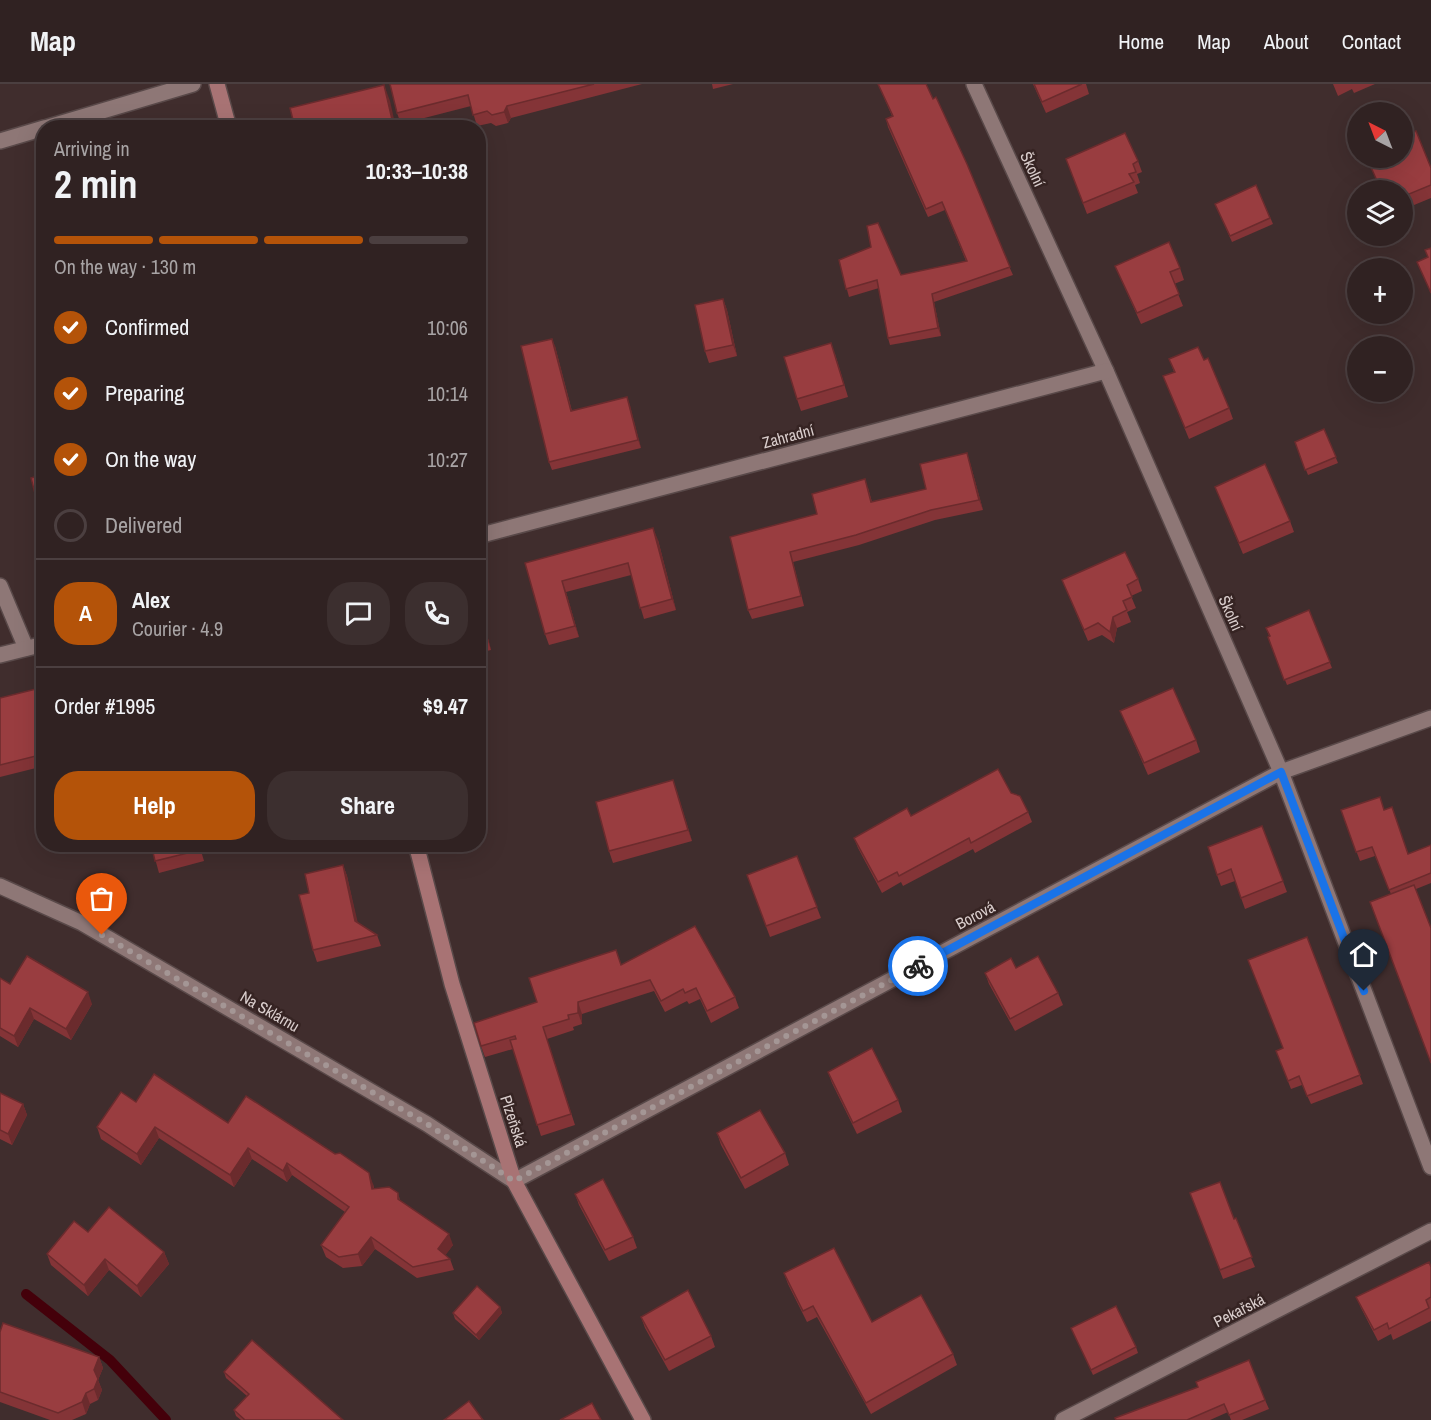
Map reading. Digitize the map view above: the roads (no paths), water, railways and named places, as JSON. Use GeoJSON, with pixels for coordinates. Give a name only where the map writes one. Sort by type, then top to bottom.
{"type":"FeatureCollection","features":[{"type":"Feature","properties":{"kind":"main road"},"geometry":{"type":"LineString","coordinates":[[217,84],[227,120]]}},
{"type":"Feature","properties":{"kind":"main road","name":"Plzeňská"},"geometry":{"type":"LineString","coordinates":[[418,852],[452,984],[514,1181],[643,1420]]}},
{"type":"Feature","properties":{"kind":"street"},"geometry":{"type":"LineString","coordinates":[[71,120],[193,84]]}},
{"type":"Feature","properties":{"kind":"street","name":"Školní"},"geometry":{"type":"LineString","coordinates":[[974,84],[1106,371],[1281,772],[1431,1167]]}},
{"type":"Feature","properties":{"kind":"street"},"geometry":{"type":"LineString","coordinates":[[0,141],[36,130]]}},
{"type":"Feature","properties":{"kind":"street","name":"Zahradní"},"geometry":{"type":"LineString","coordinates":[[486,534],[1106,371]]}},
{"type":"Feature","properties":{"kind":"street"},"geometry":{"type":"LineString","coordinates":[[0,586],[26,648]]}},
{"type":"Feature","properties":{"kind":"street"},"geometry":{"type":"LineString","coordinates":[[0,655],[36,646]]}},
{"type":"Feature","properties":{"kind":"street","name":"Borová"},"geometry":{"type":"LineString","coordinates":[[514,1181],[1281,772],[1431,718]]}},
{"type":"Feature","properties":{"kind":"street","name":"Na Sklárnu"},"geometry":{"type":"LineString","coordinates":[[0,886],[82,923],[427,1124],[514,1181]]}},
{"type":"Feature","properties":{"kind":"street","name":"Pekařská"},"geometry":{"type":"LineString","coordinates":[[1063,1420],[1431,1232]]}},
{"type":"Feature","properties":{"kind":"waterway"},"geometry":{"type":"LineString","coordinates":[[26,1294],[110,1360],[166,1420]]}}]}
